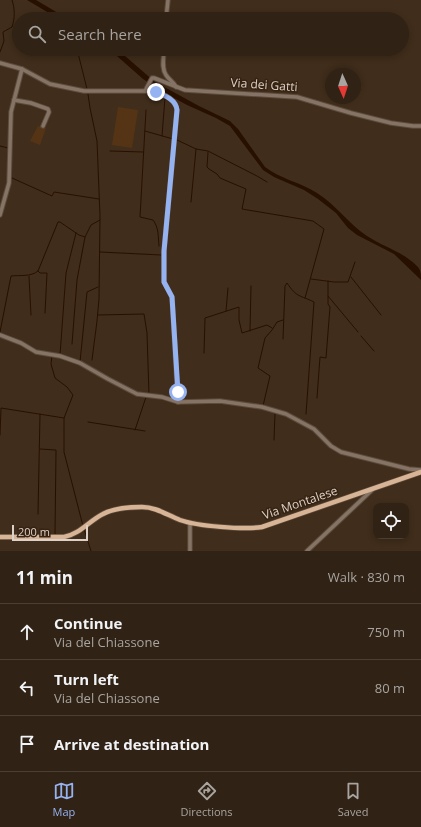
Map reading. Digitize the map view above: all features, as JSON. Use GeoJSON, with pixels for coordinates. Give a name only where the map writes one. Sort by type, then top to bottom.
{"type":"FeatureCollection","features":[{"type":"Feature","properties":{"kind":"main road","name":"Via Montalese"},"geometry":{"type":"LineString","coordinates":[[0,537],[50,538],[72,536],[102,514],[118,509],[140,507],[152,507],[190,523],[252,529],[262,527],[421,471]]}},
{"type":"Feature","properties":{"kind":"street"},"geometry":{"type":"LineString","coordinates":[[167,12],[168,0]]}},
{"type":"Feature","properties":{"kind":"street"},"geometry":{"type":"LineString","coordinates":[[164,56],[164,70],[166,75],[177,88]]}},
{"type":"Feature","properties":{"kind":"street"},"geometry":{"type":"LineString","coordinates":[[0,64],[22,69],[50,84],[86,91],[156,92],[172,100],[176,105],[177,110],[164,251],[164,282],[172,297],[178,402]]}},
{"type":"Feature","properties":{"kind":"street"},"geometry":{"type":"LineString","coordinates":[[0,215],[9,181],[11,113],[22,69]]}},
{"type":"Feature","properties":{"kind":"street","name":"Via dei Gatti"},"geometry":{"type":"LineString","coordinates":[[145,91],[152,78],[155,78],[177,88],[191,91],[297,97],[391,123],[421,126]]}},
{"type":"Feature","properties":{"kind":"street"},"geometry":{"type":"LineString","coordinates":[[14,100],[31,102],[48,109],[43,126]]}},
{"type":"Feature","properties":{"kind":"street"},"geometry":{"type":"LineString","coordinates":[[0,335],[21,343],[36,352],[60,356],[80,363],[137,394],[162,397],[178,402],[220,401],[241,403],[268,409],[286,414],[314,429],[331,446],[341,452],[421,471]]}},
{"type":"Feature","properties":{"kind":"street"},"geometry":{"type":"LineString","coordinates":[[307,551],[374,488]]}},
{"type":"Feature","properties":{"kind":"street"},"geometry":{"type":"LineString","coordinates":[[190,523],[190,551]]}},
{"type":"Feature","properties":{"kind":"shaded area"},"geometry":{"type":"Polygon","coordinates":[[[27,0],[36,0],[56,12],[47,12],[27,0]]]}},
{"type":"Feature","properties":{"kind":"shaded area"},"geometry":{"type":"Polygon","coordinates":[[[117,56],[125,56],[155,82],[230,121],[238,129],[265,167],[277,175],[317,193],[367,236],[412,261],[419,269],[421,280],[394,254],[357,235],[348,228],[336,213],[318,199],[304,190],[274,177],[263,170],[230,126],[187,105],[143,79],[117,56]]]}},
{"type":"Feature","properties":{"kind":"shaded area"},"geometry":{"type":"Polygon","coordinates":[[[118,107],[138,110],[132,148],[112,145],[118,107]]]}},
{"type":"Feature","properties":{"kind":"shaded area"},"geometry":{"type":"Polygon","coordinates":[[[38,126],[46,128],[40,145],[30,141],[38,126]]]}},
{"type":"Feature","properties":{"kind":"waterway"},"geometry":{"type":"LineString","coordinates":[[12,0],[14,12]]}},
{"type":"Feature","properties":{"kind":"waterway"},"geometry":{"type":"LineString","coordinates":[[0,52],[4,41],[3,32],[12,27]]}},
{"type":"Feature","properties":{"kind":"waterway"},"geometry":{"type":"LineString","coordinates":[[79,56],[87,89]]}},
{"type":"Feature","properties":{"kind":"waterway"},"geometry":{"type":"LineString","coordinates":[[88,94],[97,141],[100,216],[99,299],[92,360]]}},
{"type":"Feature","properties":{"kind":"waterway"},"geometry":{"type":"LineString","coordinates":[[162,136],[165,98]]}},
{"type":"Feature","properties":{"kind":"waterway"},"geometry":{"type":"LineString","coordinates":[[146,110],[140,217],[153,220],[155,223],[159,246]]}},
{"type":"Feature","properties":{"kind":"waterway"},"geometry":{"type":"LineString","coordinates":[[145,131],[173,139]]}},
{"type":"Feature","properties":{"kind":"waterway"},"geometry":{"type":"LineString","coordinates":[[175,139],[196,149],[208,151],[267,182]]}},
{"type":"Feature","properties":{"kind":"waterway"},"geometry":{"type":"LineString","coordinates":[[0,146],[8,148]]}},
{"type":"Feature","properties":{"kind":"waterway"},"geometry":{"type":"LineString","coordinates":[[191,202],[196,149]]}},
{"type":"Feature","properties":{"kind":"waterway"},"geometry":{"type":"LineString","coordinates":[[110,151],[143,152]]}},
{"type":"Feature","properties":{"kind":"waterway"},"geometry":{"type":"LineString","coordinates":[[208,152],[207,167],[209,169],[220,178],[246,189],[242,209],[313,221],[324,229],[305,298]]}},
{"type":"Feature","properties":{"kind":"waterway"},"geometry":{"type":"LineString","coordinates":[[12,178],[52,196],[54,192],[99,199]]}},
{"type":"Feature","properties":{"kind":"waterway"},"geometry":{"type":"LineString","coordinates":[[72,344],[77,280],[85,237],[91,225],[100,220]]}},
{"type":"Feature","properties":{"kind":"waterway"},"geometry":{"type":"LineString","coordinates":[[0,332],[11,276],[28,275],[38,271],[58,222],[85,237]]}},
{"type":"Feature","properties":{"kind":"waterway"},"geometry":{"type":"LineString","coordinates":[[60,355],[66,273],[76,233]]}},
{"type":"Feature","properties":{"kind":"waterway"},"geometry":{"type":"LineString","coordinates":[[100,252],[161,255]]}},
{"type":"Feature","properties":{"kind":"waterway"},"geometry":{"type":"LineString","coordinates":[[311,279],[348,282],[355,262]]}},
{"type":"Feature","properties":{"kind":"waterway"},"geometry":{"type":"LineString","coordinates":[[38,271],[40,273],[47,273],[45,313]]}},
{"type":"Feature","properties":{"kind":"waterway"},"geometry":{"type":"LineString","coordinates":[[29,276],[31,315]]}},
{"type":"Feature","properties":{"kind":"waterway"},"geometry":{"type":"LineString","coordinates":[[351,277],[381,315]]}},
{"type":"Feature","properties":{"kind":"waterway"},"geometry":{"type":"LineString","coordinates":[[317,398],[320,357],[326,358],[330,307],[328,304],[328,281]]}},
{"type":"Feature","properties":{"kind":"waterway"},"geometry":{"type":"LineString","coordinates":[[283,339],[285,286],[287,283],[296,294],[314,302],[306,414]]}},
{"type":"Feature","properties":{"kind":"waterway"},"geometry":{"type":"LineString","coordinates":[[250,331],[251,286]]}},
{"type":"Feature","properties":{"kind":"waterway"},"geometry":{"type":"LineString","coordinates":[[80,362],[87,292],[98,287]]}},
{"type":"Feature","properties":{"kind":"waterway"},"geometry":{"type":"LineString","coordinates":[[226,311],[228,288]]}},
{"type":"Feature","properties":{"kind":"waterway"},"geometry":{"type":"LineString","coordinates":[[328,296],[358,332]]}},
{"type":"Feature","properties":{"kind":"waterway"},"geometry":{"type":"LineString","coordinates":[[204,353],[205,318],[239,307],[239,320],[242,333],[267,325],[272,328]]}},
{"type":"Feature","properties":{"kind":"waterway"},"geometry":{"type":"LineString","coordinates":[[98,315],[144,314],[147,333],[149,395]]}},
{"type":"Feature","properties":{"kind":"waterway"},"geometry":{"type":"LineString","coordinates":[[263,406],[270,376],[258,368],[265,338],[277,322],[283,320]]}},
{"type":"Feature","properties":{"kind":"waterway"},"geometry":{"type":"LineString","coordinates":[[361,336],[374,351]]}},
{"type":"Feature","properties":{"kind":"waterway"},"geometry":{"type":"LineString","coordinates":[[52,356],[51,364],[55,378],[67,387],[73,395],[64,418],[64,452],[83,526]]}},
{"type":"Feature","properties":{"kind":"waterway"},"geometry":{"type":"LineString","coordinates":[[135,430],[146,397]]}},
{"type":"Feature","properties":{"kind":"waterway"},"geometry":{"type":"LineString","coordinates":[[0,435],[1,408],[64,418]]}},
{"type":"Feature","properties":{"kind":"waterway"},"geometry":{"type":"LineString","coordinates":[[263,409],[269,411]]}},
{"type":"Feature","properties":{"kind":"waterway"},"geometry":{"type":"LineString","coordinates":[[274,440],[275,413]]}},
{"type":"Feature","properties":{"kind":"waterway"},"geometry":{"type":"LineString","coordinates":[[38,514],[40,414]]}},
{"type":"Feature","properties":{"kind":"waterway"},"geometry":{"type":"LineString","coordinates":[[88,422],[145,431]]}},
{"type":"Feature","properties":{"kind":"waterway"},"geometry":{"type":"LineString","coordinates":[[40,449],[56,450],[55,535]]}},
{"type":"Feature","properties":{"kind":"waterway"},"geometry":{"type":"LineString","coordinates":[[84,529],[91,551]]}},
{"type":"Feature","properties":{"kind":"route"},"geometry":{"type":"LineString","coordinates":[[156,92],[172,100],[176,105],[177,110],[164,251],[164,282],[172,297],[178,392]]}}]}
